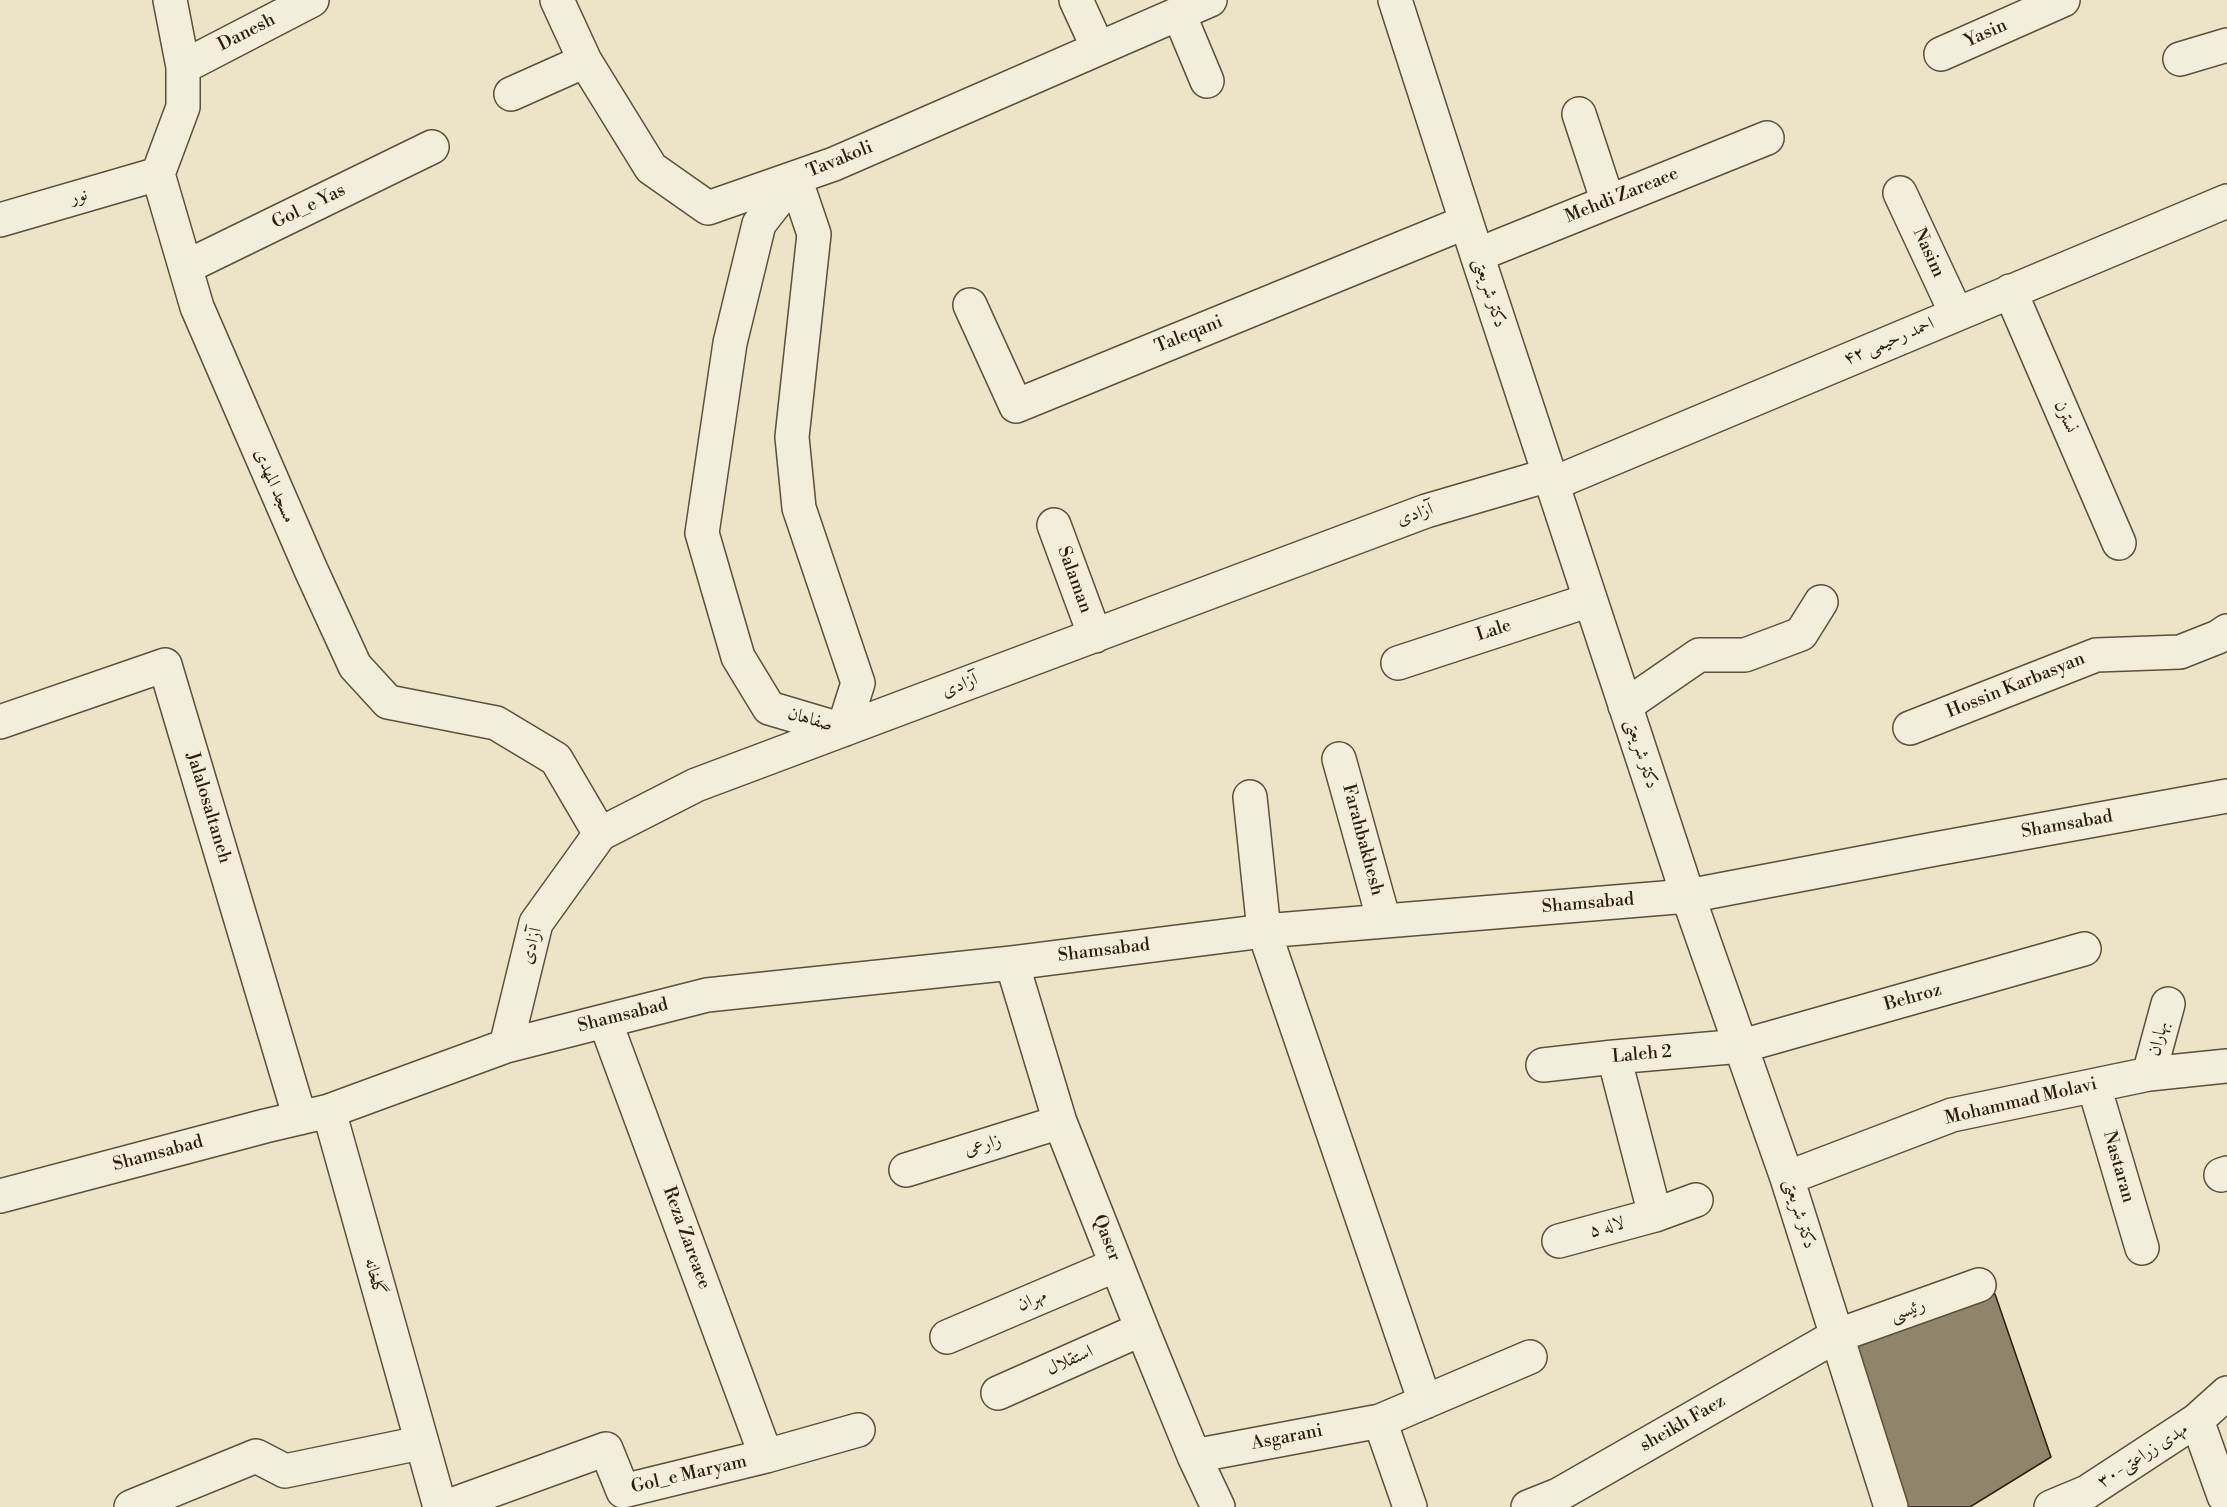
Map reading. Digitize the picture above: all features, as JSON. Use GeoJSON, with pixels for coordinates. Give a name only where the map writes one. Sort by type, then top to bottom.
{"type":"FeatureCollection","features":[{"type":"Feature","properties":{"kind":"street"},"geometry":{"type":"LineString","coordinates":[[158,174],[183,107],[183,67],[170,0]]}},
{"type":"Feature","properties":{"kind":"street","name":"Danesh"},"geometry":{"type":"LineString","coordinates":[[183,67],[312,0]]}},
{"type":"Feature","properties":{"kind":"street","name":"Tavakoli"},"geometry":{"type":"LineString","coordinates":[[557,0],[585,61],[651,168],[708,208],[834,164],[1210,0]]}},
{"type":"Feature","properties":{"kind":"street"},"geometry":{"type":"LineString","coordinates":[[1076,0],[1098,48]]}},
{"type":"Feature","properties":{"kind":"street","name":"دکتر شریعتی"},"geometry":{"type":"LineString","coordinates":[[1395,0],[1688,896],[1787,1178],[1891,1507]]}},
{"type":"Feature","properties":{"kind":"street","name":"Yasin"},"geometry":{"type":"LineString","coordinates":[[1941,54],[2063,0]]}},
{"type":"Feature","properties":{"kind":"street"},"geometry":{"type":"LineString","coordinates":[[1179,14],[1207,81]]}},
{"type":"Feature","properties":{"kind":"street"},"geometry":{"type":"LineString","coordinates":[[2180,59],[2227,45]]}},
{"type":"Feature","properties":{"kind":"street"},"geometry":{"type":"LineString","coordinates":[[512,94],[585,61]]}},
{"type":"Feature","properties":{"kind":"street"},"geometry":{"type":"LineString","coordinates":[[1579,114],[1608,202]]}},
{"type":"Feature","properties":{"kind":"street","name":"Mehdi Zareaee"},"geometry":{"type":"LineString","coordinates":[[1477,255],[1767,138]]}},
{"type":"Feature","properties":{"kind":"street","name":"Gol_e Yas"},"geometry":{"type":"LineString","coordinates":[[186,267],[432,147]]}},
{"type":"Feature","properties":{"kind":"street","name":"نور"},"geometry":{"type":"LineString","coordinates":[[0,220],[158,174]]}},
{"type":"Feature","properties":{"kind":"street","name":"مسجد المهدی"},"geometry":{"type":"LineString","coordinates":[[158,174],[197,307],[355,666],[388,702],[496,723],[556,759],[600,834]]}},
{"type":"Feature","properties":{"kind":"street","name":"صفاهان"},"geometry":{"type":"LineString","coordinates":[[795,178],[814,234],[792,437],[800,507],[858,683],[843,730],[769,708],[738,657],[702,533],[730,343],[759,224],[795,178]]}},
{"type":"Feature","properties":{"kind":"street","name":"Nasim"},"geometry":{"type":"LineString","coordinates":[[1900,193],[1956,313]]}},
{"type":"Feature","properties":{"kind":"street","name":"۴۲ احمد رحیمی"},"geometry":{"type":"LineString","coordinates":[[1550,479],[2227,201]]}},
{"type":"Feature","properties":{"kind":"street","name":"Taleqani"},"geometry":{"type":"LineString","coordinates":[[970,305],[1016,406],[1466,222]]}},
{"type":"Feature","properties":{"kind":"street","name":"نسترن"},"geometry":{"type":"LineString","coordinates":[[2010,291],[2119,543]]}},
{"type":"Feature","properties":{"kind":"street","name":"آزادی"},"geometry":{"type":"LineString","coordinates":[[506,1047],[536,923],[600,834],[696,785],[1426,511],[1550,479]]}},
{"type":"Feature","properties":{"kind":"street","name":"Salaman"},"geometry":{"type":"LineString","coordinates":[[1054,525],[1095,636]]}},
{"type":"Feature","properties":{"kind":"street","name":"Lale"},"geometry":{"type":"LineString","coordinates":[[1398,663],[1590,600]]}},
{"type":"Feature","properties":{"kind":"street"},"geometry":{"type":"LineString","coordinates":[[1625,706],[1699,655],[1745,655],[1801,634],[1821,602]]}},
{"type":"Feature","properties":{"kind":"street","name":"Hossin Karbasyan"},"geometry":{"type":"LineString","coordinates":[[1910,728],[2096,655],[2180,652],[2218,637],[2227,631]]}},
{"type":"Feature","properties":{"kind":"street","name":"Jalalosaltaneh"},"geometry":{"type":"LineString","coordinates":[[0,720],[165,665],[315,1115]]}},
{"type":"Feature","properties":{"kind":"street","name":"Farahbakhesh"},"geometry":{"type":"LineString","coordinates":[[1339,759],[1384,921]]}},
{"type":"Feature","properties":{"kind":"street","name":"Shamsabad"},"geometry":{"type":"LineString","coordinates":[[0,1196],[315,1115],[506,1047],[707,995],[1012,963],[1264,930],[1688,896],[2227,796]]}},
{"type":"Feature","properties":{"kind":"street"},"geometry":{"type":"LineString","coordinates":[[1250,797],[1264,930],[1425,1402]]}},
{"type":"Feature","properties":{"kind":"street","name":"Behroz"},"geometry":{"type":"LineString","coordinates":[[1742,1047],[2084,949]]}},
{"type":"Feature","properties":{"kind":"street","name":"Qaser"},"geometry":{"type":"LineString","coordinates":[[1012,963],[1060,1122],[1194,1456],[1218,1507]]}},
{"type":"Feature","properties":{"kind":"street","name":"بهاران"},"geometry":{"type":"LineString","coordinates":[[2149,1074],[2168,1004]]}},
{"type":"Feature","properties":{"kind":"street","name":"Reza Zareaee"},"geometry":{"type":"LineString","coordinates":[[605,1021],[766,1456]]}},
{"type":"Feature","properties":{"kind":"street","name":"Laleh 2"},"geometry":{"type":"LineString","coordinates":[[1543,1065],[1742,1047]]}},
{"type":"Feature","properties":{"kind":"street"},"geometry":{"type":"LineString","coordinates":[[1614,1057],[1655,1215]]}},
{"type":"Feature","properties":{"kind":"street","name":"Mohammad Molavi"},"geometry":{"type":"LineString","coordinates":[[1787,1178],[1952,1115],[2149,1074],[2227,1066]]}},
{"type":"Feature","properties":{"kind":"street","name":"Nastaran"},"geometry":{"type":"LineString","coordinates":[[2094,1086],[2142,1248]]}},
{"type":"Feature","properties":{"kind":"street","name":"گلخانه"},"geometry":{"type":"LineString","coordinates":[[315,1115],[440,1507]]}},
{"type":"Feature","properties":{"kind":"street","name":"زارعی"},"geometry":{"type":"LineString","coordinates":[[906,1170],[1060,1122]]}},
{"type":"Feature","properties":{"kind":"street","name":"لاله ۵"},"geometry":{"type":"LineString","coordinates":[[1559,1241],[1655,1215],[1696,1200]]}},
{"type":"Feature","properties":{"kind":"street","name":"مهران"},"geometry":{"type":"LineString","coordinates":[[947,1337],[1116,1265]]}},
{"type":"Feature","properties":{"kind":"street","name":"رئیسی"},"geometry":{"type":"LineString","coordinates":[[1836,1336],[1979,1285]]}},
{"type":"Feature","properties":{"kind":"street","name":"استقلال"},"geometry":{"type":"LineString","coordinates":[[998,1393],[1142,1329]]}},
{"type":"Feature","properties":{"kind":"street","name":"sheikh Faez"},"geometry":{"type":"LineString","coordinates":[[1528,1507],[1560,1501],[1836,1336]]}},
{"type":"Feature","properties":{"kind":"street","name":"Asgarani"},"geometry":{"type":"LineString","coordinates":[[1194,1456],[1380,1421],[1530,1357]]}},
{"type":"Feature","properties":{"kind":"street","name":"۳۰-مهدی زراعتی"},"geometry":{"type":"LineString","coordinates":[[2050,1507],[2087,1492],[2197,1420],[2227,1393]]}},
{"type":"Feature","properties":{"kind":"street"},"geometry":{"type":"LineString","coordinates":[[2197,1420],[2224,1496],[2227,1495]]}},
{"type":"Feature","properties":{"kind":"street"},"geometry":{"type":"LineString","coordinates":[[1380,1421],[1410,1507]]}},
{"type":"Feature","properties":{"kind":"street","name":"Gol_e Maryam"},"geometry":{"type":"LineString","coordinates":[[446,1507],[606,1449],[624,1491],[766,1456],[858,1430]]}},
{"type":"Feature","properties":{"kind":"street"},"geometry":{"type":"LineString","coordinates":[[131,1507],[256,1456],[285,1471],[420,1443]]}},
{"type":"Feature","properties":{"kind":"building"},"geometry":{"type":"Polygon","coordinates":[[[1995,1294],[2051,1457],[1970,1507],[1908,1507],[1847,1340],[1995,1294]]]}}]}
